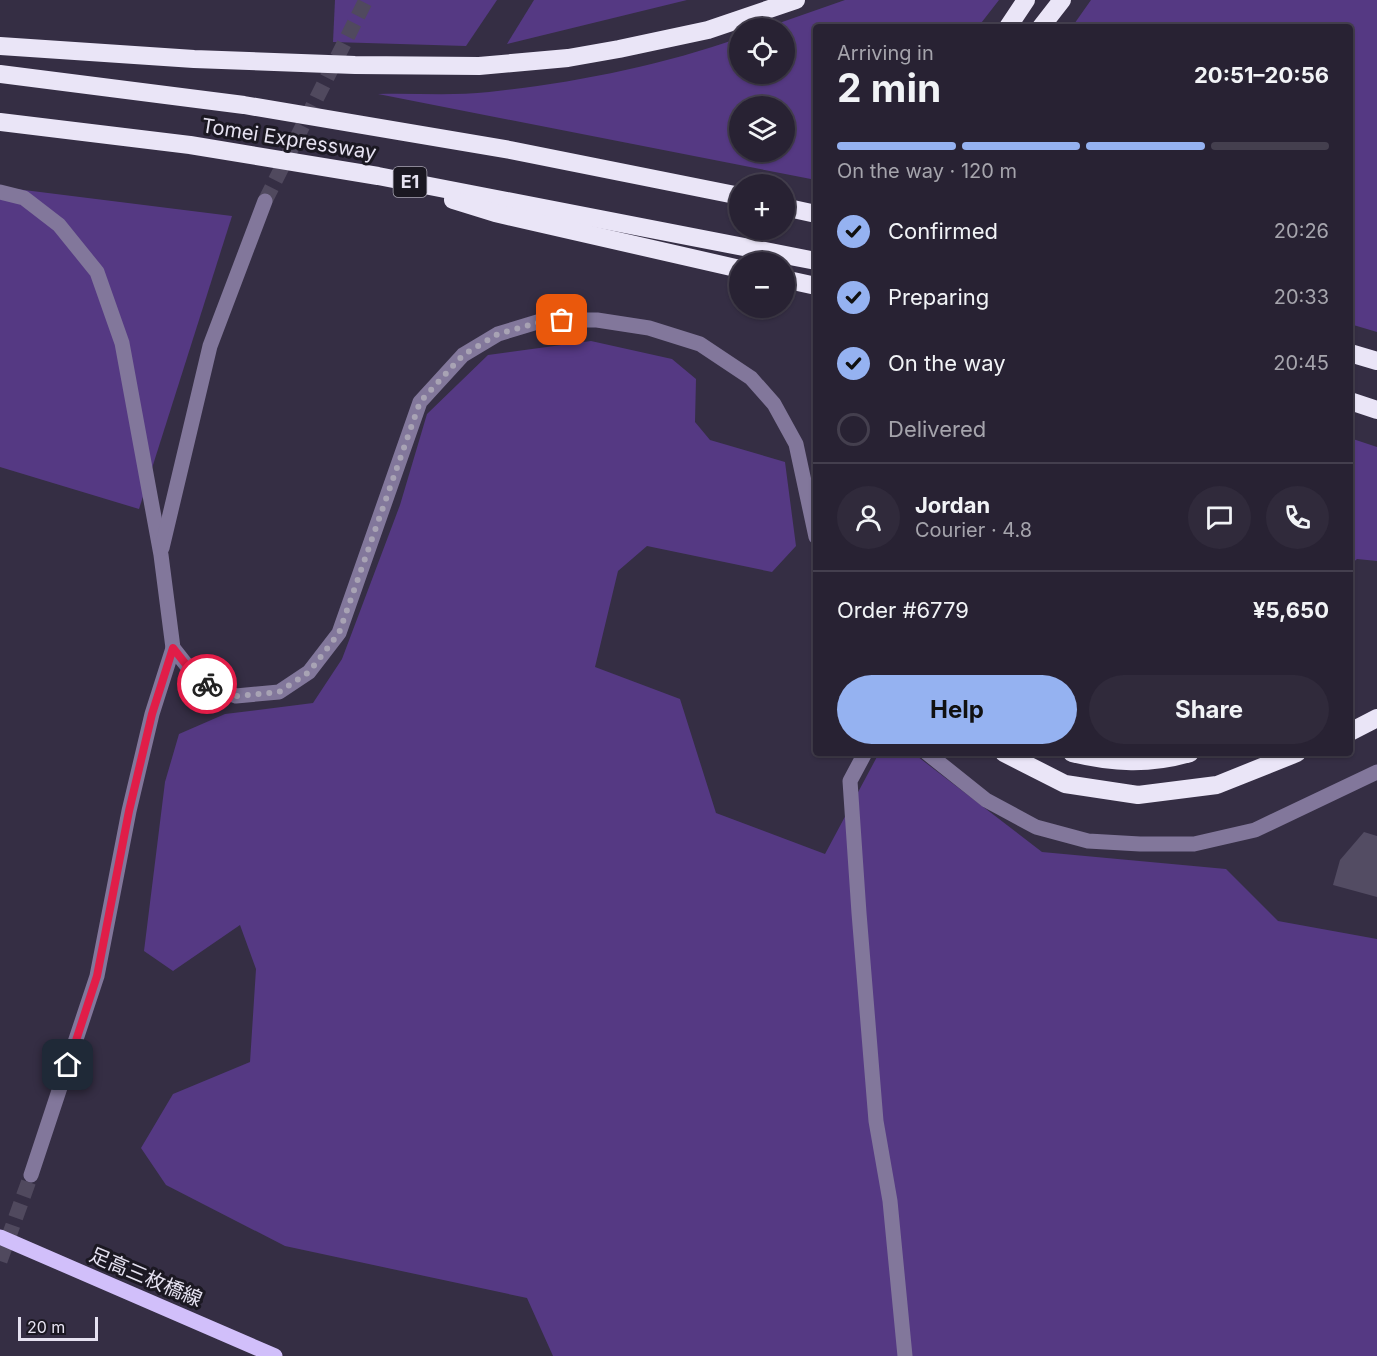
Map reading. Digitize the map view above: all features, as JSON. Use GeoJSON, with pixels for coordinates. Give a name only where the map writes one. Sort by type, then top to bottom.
{"type":"FeatureCollection","features":[{"type":"Feature","properties":{"kind":"highway"},"geometry":{"type":"LineString","coordinates":[[0,46],[194,59],[355,65],[479,66],[568,58],[619,49],[708,30],[796,0]]}},
{"type":"Feature","properties":{"kind":"highway"},"geometry":{"type":"LineString","coordinates":[[1010,24],[1026,0]]}},
{"type":"Feature","properties":{"kind":"highway"},"geometry":{"type":"LineString","coordinates":[[1043,24],[1062,0]]}},
{"type":"Feature","properties":{"kind":"highway","name":"Tomei Expressway"},"geometry":{"type":"LineString","coordinates":[[0,74],[243,105],[510,150],[729,194]]}},
{"type":"Feature","properties":{"kind":"highway","name":"Tomei Expressway"},"geometry":{"type":"LineString","coordinates":[[0,122],[190,145],[378,176],[813,260]]}},
{"type":"Feature","properties":{"kind":"highway"},"geometry":{"type":"LineString","coordinates":[[378,176],[495,213],[729,266]]}},
{"type":"Feature","properties":{"kind":"highway"},"geometry":{"type":"LineString","coordinates":[[795,209],[813,213]]}},
{"type":"Feature","properties":{"kind":"highway"},"geometry":{"type":"LineString","coordinates":[[795,281],[813,285]]}},
{"type":"Feature","properties":{"kind":"highway"},"geometry":{"type":"LineString","coordinates":[[1353,354],[1377,361]]}},
{"type":"Feature","properties":{"kind":"highway"},"geometry":{"type":"LineString","coordinates":[[1353,402],[1377,410]]}},
{"type":"Feature","properties":{"kind":"highway"},"geometry":{"type":"LineString","coordinates":[[1353,730],[1377,718]]}},
{"type":"Feature","properties":{"kind":"highway"},"geometry":{"type":"LineString","coordinates":[[1010,756],[1065,784],[1138,795],[1217,785],[1290,756]]}},
{"type":"Feature","properties":{"kind":"highway"},"geometry":{"type":"LineString","coordinates":[[1085,756],[1107,761],[1169,759],[1180,756]]}},
{"type":"Feature","properties":{"kind":"main road","name":"足高三枚橋線"},"geometry":{"type":"LineString","coordinates":[[0,1237],[275,1356]]}},
{"type":"Feature","properties":{"kind":"street"},"geometry":{"type":"LineString","coordinates":[[0,192],[24,198],[59,225],[97,272],[122,343],[161,555],[173,648],[152,714],[132,800],[97,976],[31,1175]]}},
{"type":"Feature","properties":{"kind":"street"},"geometry":{"type":"LineString","coordinates":[[161,555],[210,345],[265,201]]}},
{"type":"Feature","properties":{"kind":"street"},"geometry":{"type":"LineString","coordinates":[[173,648],[199,681],[236,696],[279,692],[309,672],[339,633],[420,402],[463,355],[498,334],[544,321],[597,320],[649,328],[700,344],[751,378],[774,404],[796,444],[813,523]]}},
{"type":"Feature","properties":{"kind":"street"},"geometry":{"type":"LineString","coordinates":[[863,756],[850,781],[856,877],[876,1121],[890,1201],[905,1356]]}},
{"type":"Feature","properties":{"kind":"street"},"geometry":{"type":"LineString","coordinates":[[931,756],[986,800],[1036,827],[1088,841],[1140,844],[1194,844],[1255,830],[1377,772]]}},
{"type":"Feature","properties":{"kind":"shaded area"},"geometry":{"type":"Polygon","coordinates":[[[335,0],[497,0],[466,46],[333,42],[335,0]]]}},
{"type":"Feature","properties":{"kind":"shaded area"},"geometry":{"type":"Polygon","coordinates":[[[534,0],[687,0],[507,44],[534,0]]]}},
{"type":"Feature","properties":{"kind":"shaded area"},"geometry":{"type":"Polygon","coordinates":[[[845,0],[999,0],[980,24],[813,24],[813,179],[795,174],[785,174],[378,94],[475,93],[552,84],[647,65],[729,41],[729,84],[795,84],[794,18],[845,0]]]}},
{"type":"Feature","properties":{"kind":"shaded area"},"geometry":{"type":"Polygon","coordinates":[[[1091,0],[1377,0],[1377,332],[1353,325],[1353,24],[1074,24],[1091,0]]]}},
{"type":"Feature","properties":{"kind":"shaded area"},"geometry":{"type":"Polygon","coordinates":[[[0,187],[232,216],[139,509],[0,467],[0,187]]]}},
{"type":"Feature","properties":{"kind":"shaded area"},"geometry":{"type":"Polygon","coordinates":[[[591,341],[672,359],[696,379],[695,422],[710,440],[785,462],[796,546],[772,572],[647,546],[618,571],[595,667],[680,699],[716,813],[825,854],[877,756],[917,756],[1042,852],[1226,869],[1278,921],[1377,939],[1377,1356],[553,1356],[527,1298],[285,1246],[166,1185],[141,1148],[173,1094],[250,1062],[256,969],[240,925],[173,971],[144,951],[165,782],[179,734],[225,714],[313,703],[342,659],[400,505],[427,414],[488,355],[591,341]]]}},
{"type":"Feature","properties":{"kind":"shaded area"},"geometry":{"type":"Polygon","coordinates":[[[1353,439],[1377,447],[1377,561],[1357,559],[1353,562],[1353,439]]]}},
{"type":"Feature","properties":{"kind":"building"},"geometry":{"type":"Polygon","coordinates":[[[1364,832],[1377,836],[1377,897],[1333,885],[1340,860],[1364,832]]]}},
{"type":"Feature","properties":{"kind":"tunnel"},"geometry":{"type":"LineString","coordinates":[[265,201],[366,0]]}},
{"type":"Feature","properties":{"kind":"tunnel"},"geometry":{"type":"LineString","coordinates":[[0,1261],[31,1175]]}},
{"type":"Feature","properties":{"kind":"way so far"},"geometry":{"type":"LineString","coordinates":[[207,684],[236,696],[279,692],[309,672],[339,633],[420,402],[463,355],[498,334],[544,321],[562,320]]}},
{"type":"Feature","properties":{"kind":"route"},"geometry":{"type":"LineString","coordinates":[[68,1065],[97,976],[129,811],[152,714],[173,648],[199,681],[207,684]]}}]}
